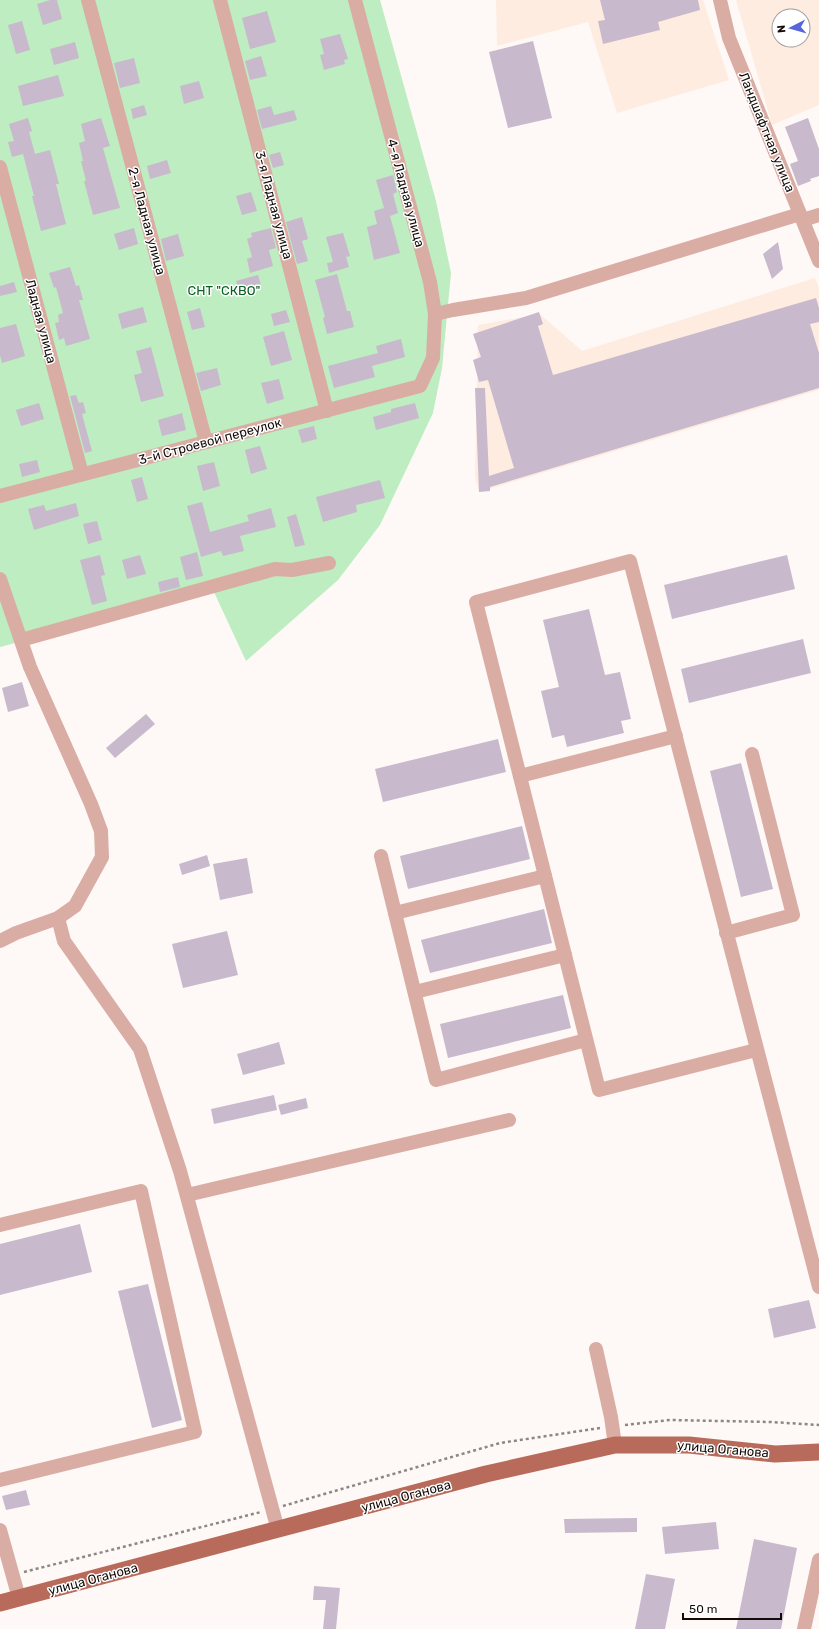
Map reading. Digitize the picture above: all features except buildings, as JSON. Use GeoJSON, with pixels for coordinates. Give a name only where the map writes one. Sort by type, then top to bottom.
{"type":"FeatureCollection","features":[{"type":"Feature","properties":{"kind":"main road","name":"улица Оганова"},"geometry":{"type":"LineString","coordinates":[[0,1604],[486,1474],[615,1445],[689,1445],[775,1454],[819,1452]]}},
{"type":"Feature","properties":{"kind":"street","name":"2-я Ладная улица"},"geometry":{"type":"LineString","coordinates":[[88,0],[206,442]]}},
{"type":"Feature","properties":{"kind":"street","name":"3-я Ладная улица"},"geometry":{"type":"LineString","coordinates":[[220,0],[327,411]]}},
{"type":"Feature","properties":{"kind":"street","name":"4-я Ладная улица"},"geometry":{"type":"LineString","coordinates":[[356,0],[430,282],[435,314],[432,358],[420,386]]}},
{"type":"Feature","properties":{"kind":"street","name":"Ландшафтная улица"},"geometry":{"type":"LineString","coordinates":[[720,0],[729,38],[819,262]]}},
{"type":"Feature","properties":{"kind":"street","name":"Ладная улица"},"geometry":{"type":"LineString","coordinates":[[0,167],[82,474]]}},
{"type":"Feature","properties":{"kind":"street"},"geometry":{"type":"LineString","coordinates":[[435,314],[526,298],[802,217],[819,215]]}},
{"type":"Feature","properties":{"kind":"street","name":"3-й Строевой переулок"},"geometry":{"type":"LineString","coordinates":[[0,496],[420,386]]}},
{"type":"Feature","properties":{"kind":"street"},"geometry":{"type":"LineString","coordinates":[[756,1050],[599,1090],[476,602],[630,560],[756,1050],[819,1287]]}},
{"type":"Feature","properties":{"kind":"street"},"geometry":{"type":"LineString","coordinates":[[21,640],[275,569],[292,570],[329,564]]}},
{"type":"Feature","properties":{"kind":"street"},"geometry":{"type":"LineString","coordinates":[[0,579],[30,667],[91,804],[101,831],[102,858],[75,906],[58,918],[16,933],[0,941]]}},
{"type":"Feature","properties":{"kind":"street"},"geometry":{"type":"LineString","coordinates":[[520,776],[676,736]]}},
{"type":"Feature","properties":{"kind":"street"},"geometry":{"type":"LineString","coordinates":[[726,933],[793,915],[752,754]]}},
{"type":"Feature","properties":{"kind":"street"},"geometry":{"type":"LineString","coordinates":[[381,856],[436,1080],[586,1040]]}},
{"type":"Feature","properties":{"kind":"street"},"geometry":{"type":"LineString","coordinates":[[395,913],[544,876]]}},
{"type":"Feature","properties":{"kind":"street"},"geometry":{"type":"LineString","coordinates":[[58,918],[64,941],[140,1049],[187,1196],[278,1530]]}},
{"type":"Feature","properties":{"kind":"street"},"geometry":{"type":"LineString","coordinates":[[414,992],[565,955]]}},
{"type":"Feature","properties":{"kind":"street"},"geometry":{"type":"LineString","coordinates":[[187,1196],[509,1120]]}},
{"type":"Feature","properties":{"kind":"street"},"geometry":{"type":"LineString","coordinates":[[0,1225],[142,1191],[195,1432],[0,1480]]}},
{"type":"Feature","properties":{"kind":"street"},"geometry":{"type":"LineString","coordinates":[[596,1349],[611,1417],[615,1445]]}},
{"type":"Feature","properties":{"kind":"street"},"geometry":{"type":"LineString","coordinates":[[0,1530],[19,1598]]}},
{"type":"Feature","properties":{"kind":"street"},"geometry":{"type":"LineString","coordinates":[[804,1629],[819,1560]]}},
{"type":"Feature","properties":{"kind":"shaded area"},"geometry":{"type":"Polygon","coordinates":[[[496,0],[703,0],[729,80],[617,113],[588,22],[497,46],[496,0]]]}},
{"type":"Feature","properties":{"kind":"shaded area"},"geometry":{"type":"Polygon","coordinates":[[[736,0],[819,0],[819,105],[772,125],[736,0]]]}},
{"type":"Feature","properties":{"kind":"shaded area"},"geometry":{"type":"Polygon","coordinates":[[[815,278],[819,288],[819,390],[479,492],[475,476],[478,325],[540,314],[582,351],[815,278]]]}},
{"type":"Feature","properties":{"kind":"green space","name":"СНТ \"СКВО\""},"geometry":{"type":"Polygon","coordinates":[[[0,0],[380,0],[436,201],[451,273],[442,368],[433,413],[380,525],[338,580],[246,661],[213,590],[0,647],[0,0]]]}}]}
